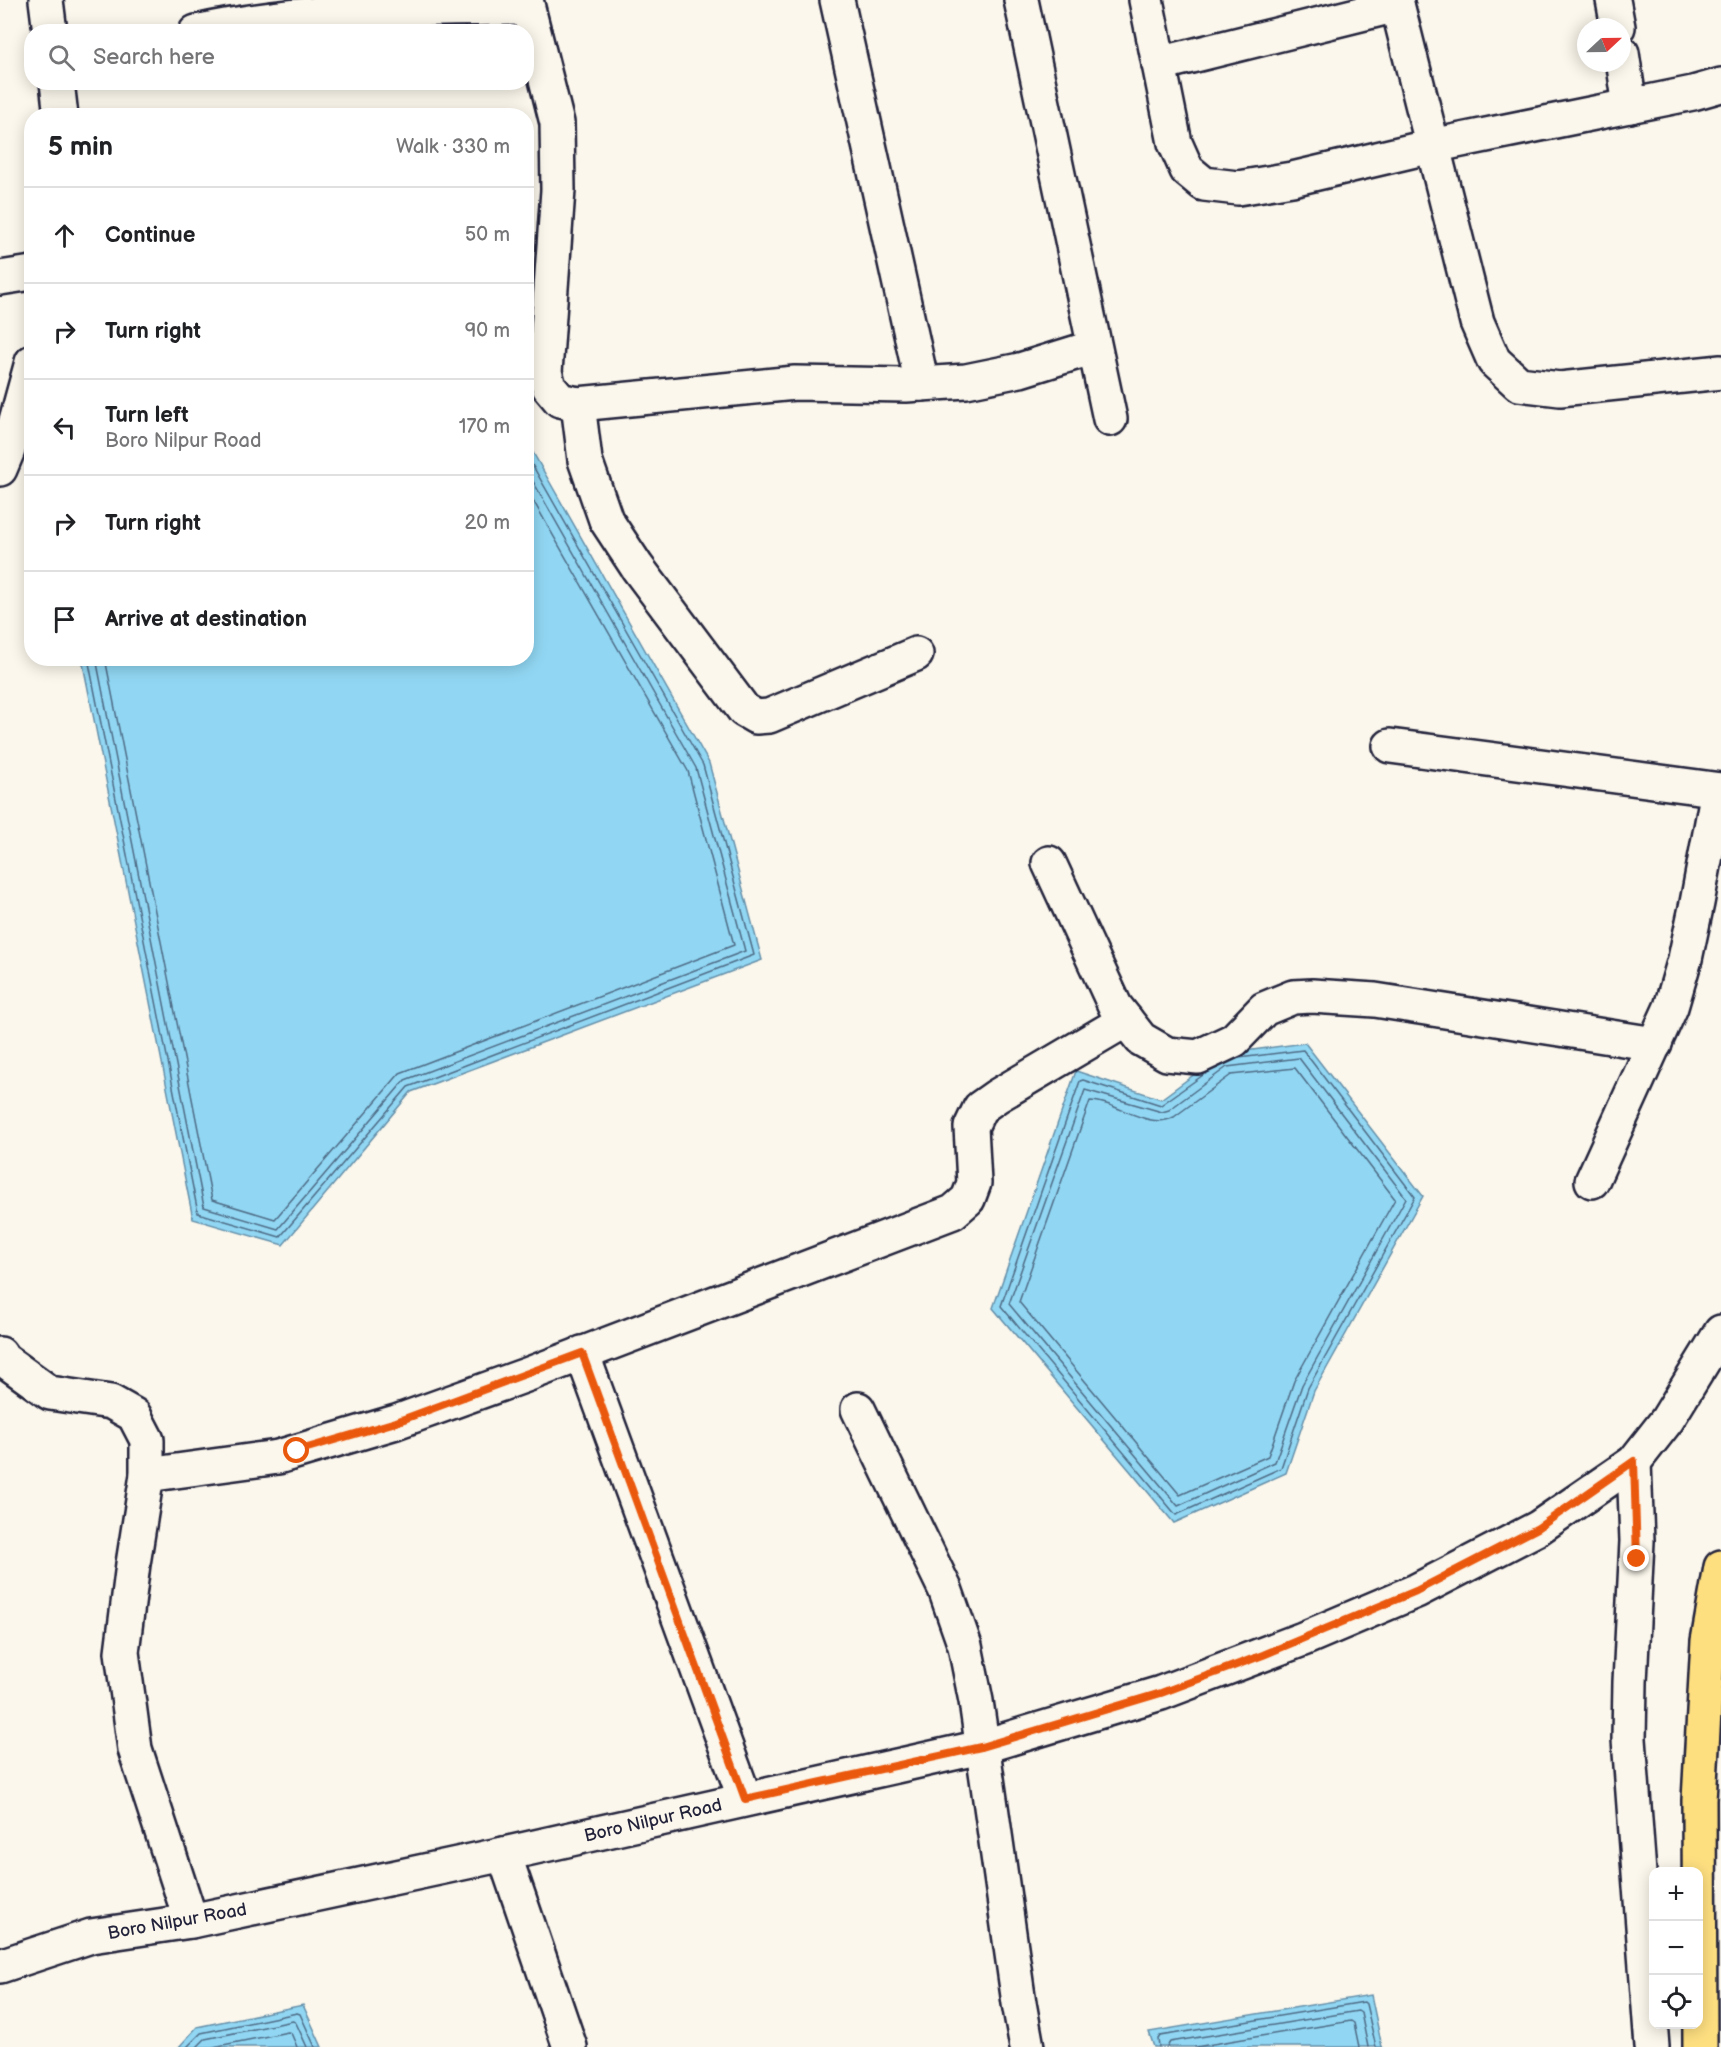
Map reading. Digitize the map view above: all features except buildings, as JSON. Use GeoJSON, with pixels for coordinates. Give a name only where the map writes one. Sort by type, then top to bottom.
{"type":"FeatureCollection","features":[{"type":"Feature","properties":{"kind":"highway"},"geometry":{"type":"LineString","coordinates":[[1700,2047],[1699,1800],[1708,1641],[1721,1567]]}},
{"type":"Feature","properties":{"kind":"street"},"geometry":{"type":"LineString","coordinates":[[46,0],[49,24]]}},
{"type":"Feature","properties":{"kind":"street"},"geometry":{"type":"LineString","coordinates":[[837,0],[922,384]]}},
{"type":"Feature","properties":{"kind":"street"},"geometry":{"type":"LineString","coordinates":[[1021,0],[1110,419]]}},
{"type":"Feature","properties":{"kind":"street"},"geometry":{"type":"LineString","coordinates":[[1146,0],[1175,143],[1187,170],[1204,184],[1238,188],[1270,183],[1432,146],[1693,93],[1721,85]]}},
{"type":"Feature","properties":{"kind":"street"},"geometry":{"type":"LineString","coordinates":[[1613,0],[1616,18]]}},
{"type":"Feature","properties":{"kind":"street"},"geometry":{"type":"LineString","coordinates":[[1159,64],[1397,3],[1478,322],[1494,361],[1519,384],[1560,389],[1721,372]]}},
{"type":"Feature","properties":{"kind":"street"},"geometry":{"type":"LineString","coordinates":[[242,24],[287,16],[365,10],[527,4],[532,24]]}},
{"type":"Feature","properties":{"kind":"street"},"geometry":{"type":"LineString","coordinates":[[534,32],[557,123],[558,190],[545,372],[549,387],[560,400],[578,405],[795,382],[922,384],[966,381],[1020,370],[1094,347]]}},
{"type":"Feature","properties":{"kind":"street"},"geometry":{"type":"LineString","coordinates":[[1625,72],[1630,106]]}},
{"type":"Feature","properties":{"kind":"street"},"geometry":{"type":"LineString","coordinates":[[58,90],[60,108]]}},
{"type":"Feature","properties":{"kind":"street"},"geometry":{"type":"LineString","coordinates":[[0,278],[24,274]]}},
{"type":"Feature","properties":{"kind":"street"},"geometry":{"type":"LineString","coordinates":[[0,469],[8,450],[24,391]]}},
{"type":"Feature","properties":{"kind":"street"},"geometry":{"type":"LineString","coordinates":[[578,405],[585,460],[606,520],[637,567],[744,710],[756,717],[769,716],[916,654]]}},
{"type":"Feature","properties":{"kind":"street"},"geometry":{"type":"LineString","coordinates":[[1390,746],[1720,790],[1684,959],[1671,1007],[1592,1181]]}},
{"type":"Feature","properties":{"kind":"street"},"geometry":{"type":"LineString","coordinates":[[1049,863],[1115,1006],[1141,1038],[1167,1054],[1198,1057],[1234,1040],[1264,1009],[1293,997],[1312,996],[1375,1000],[1655,1044]]}},
{"type":"Feature","properties":{"kind":"street"},"geometry":{"type":"LineString","coordinates":[[147,1475],[278,1457],[396,1422],[953,1212],[968,1199],[974,1183],[971,1127],[980,1108],[1126,1020]]}},
{"type":"Feature","properties":{"kind":"street","name":"Boro Nilpur Road"},"geometry":{"type":"LineString","coordinates":[[0,1966],[91,1936],[191,1921],[504,1854],[981,1747],[1161,1693],[1303,1639],[1416,1591],[1538,1528],[1634,1461],[1667,1420],[1721,1332]]}},
{"type":"Feature","properties":{"kind":"street"},"geometry":{"type":"LineString","coordinates":[[582,1353],[745,1799]]}},
{"type":"Feature","properties":{"kind":"street"},"geometry":{"type":"LineString","coordinates":[[0,1354],[3,1359],[50,1393],[111,1402],[134,1415],[147,1440],[147,1475],[122,1652],[135,1749],[191,1921]]}},
{"type":"Feature","properties":{"kind":"street"},"geometry":{"type":"LineString","coordinates":[[858,1409],[945,1589],[965,1646],[976,1701],[1027,2047]]}},
{"type":"Feature","properties":{"kind":"street"},"geometry":{"type":"LineString","coordinates":[[1634,1461],[1637,1540],[1629,1739],[1652,2047]]}},
{"type":"Feature","properties":{"kind":"street"},"geometry":{"type":"LineString","coordinates":[[504,1854],[570,2047]]}},
{"type":"Feature","properties":{"kind":"water"},"geometry":{"type":"Polygon","coordinates":[[[534,454],[709,763],[762,960],[411,1092],[283,1245],[193,1219],[83,666],[534,666],[534,454]]]}},
{"type":"Feature","properties":{"kind":"water"},"geometry":{"type":"Polygon","coordinates":[[[1305,1043],[1423,1196],[1314,1391],[1286,1473],[1174,1523],[993,1308],[1076,1071],[1161,1099],[1222,1054],[1305,1043]]]}},
{"type":"Feature","properties":{"kind":"water"},"geometry":{"type":"Polygon","coordinates":[[[1371,1995],[1382,2047],[1154,2047],[1149,2032],[1371,1995]]]}},
{"type":"Feature","properties":{"kind":"water"},"geometry":{"type":"Polygon","coordinates":[[[303,2005],[322,2047],[179,2047],[197,2027],[303,2005]]]}},
{"type":"Feature","properties":{"kind":"route"},"geometry":{"type":"LineString","coordinates":[[297,1451],[396,1422],[582,1353],[745,1799],[981,1747],[1161,1693],[1263,1655],[1416,1591],[1538,1528],[1634,1461],[1637,1559]]}}]}
